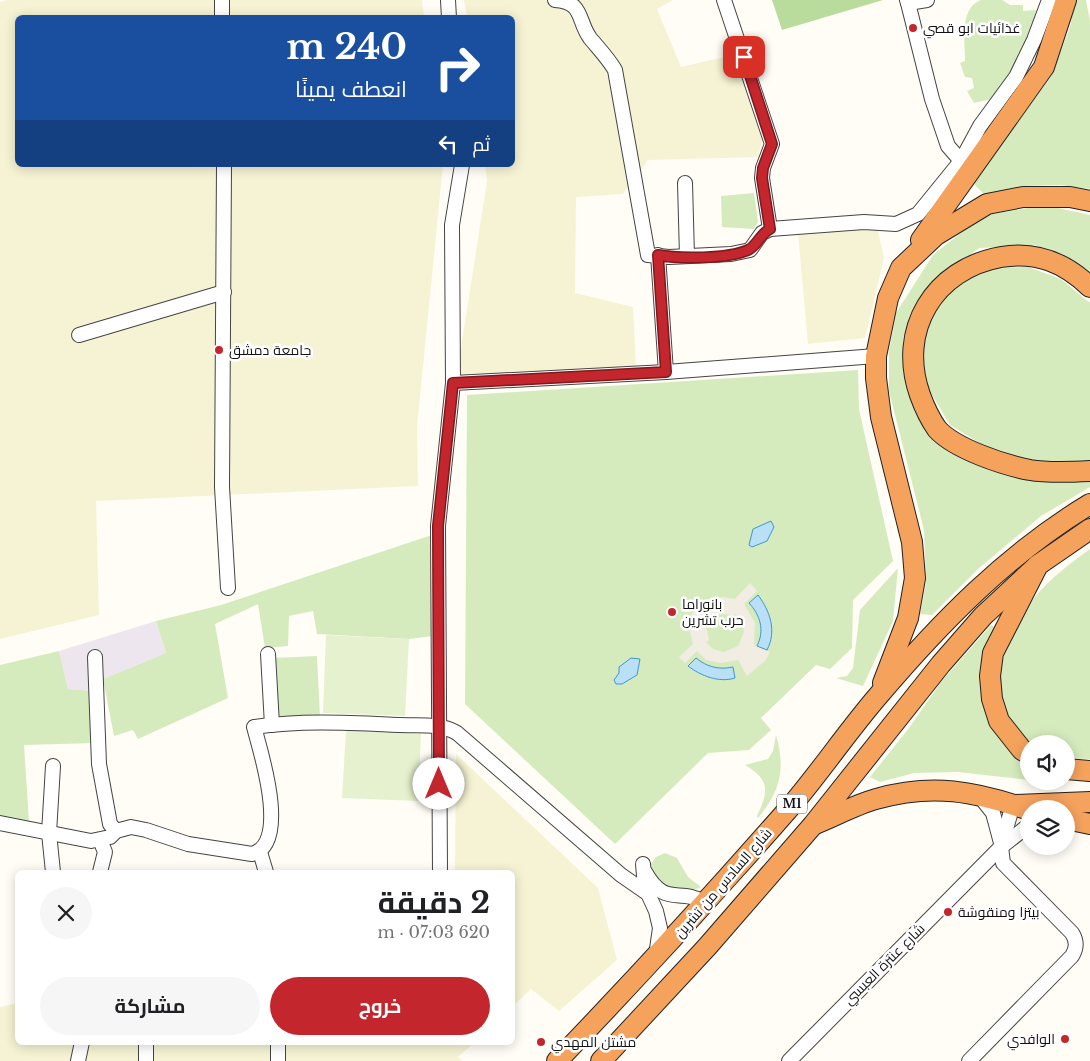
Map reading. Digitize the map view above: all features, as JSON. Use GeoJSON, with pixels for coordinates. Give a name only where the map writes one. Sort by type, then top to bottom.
{"type":"FeatureCollection","features":[{"type":"Feature","properties":{"kind":"highway"},"geometry":{"type":"LineString","coordinates":[[877,697],[908,618],[915,578],[912,542],[881,417],[876,378],[876,356],[888,298],[901,268],[1044,67],[1066,0]]}},
{"type":"Feature","properties":{"kind":"highway"},"geometry":{"type":"LineString","coordinates":[[901,268],[936,235],[987,204],[1023,196],[1070,197],[1090,201]]}},
{"type":"Feature","properties":{"kind":"highway"},"geometry":{"type":"LineString","coordinates":[[1090,287],[1080,277],[1058,263],[1037,255],[1012,255],[986,260],[964,268],[940,288],[924,311],[914,336],[912,361],[916,385],[924,407],[938,429],[958,444],[984,456],[1030,470],[1090,471]]}},
{"type":"Feature","properties":{"kind":"highway","name":"شارع السادس من تشرين"},"geometry":{"type":"LineString","coordinates":[[557,1061],[655,960],[792,804],[877,697],[955,609],[1026,547],[1090,504]]}},
{"type":"Feature","properties":{"kind":"highway"},"geometry":{"type":"LineString","coordinates":[[1020,747],[999,721],[992,699],[990,676],[993,653],[1038,566],[1090,529]]}},
{"type":"Feature","properties":{"kind":"highway","name":"M1"},"geometry":{"type":"LineString","coordinates":[[601,1061],[707,947],[813,825],[941,664],[983,616],[1038,566]]}},
{"type":"Feature","properties":{"kind":"highway"},"geometry":{"type":"LineString","coordinates":[[1075,769],[1090,770]]}},
{"type":"Feature","properties":{"kind":"highway"},"geometry":{"type":"LineString","coordinates":[[813,825],[874,800],[904,792],[932,789],[978,794],[1020,807]]}},
{"type":"Feature","properties":{"kind":"highway"},"geometry":{"type":"LineString","coordinates":[[1075,803],[1090,802]]}},
{"type":"Feature","properties":{"kind":"highway"},"geometry":{"type":"LineString","coordinates":[[1075,822],[1090,824]]}},
{"type":"Feature","properties":{"kind":"street"},"geometry":{"type":"LineString","coordinates":[[222,0],[222,15]]}},
{"type":"Feature","properties":{"kind":"street"},"geometry":{"type":"LineString","coordinates":[[448,0],[449,15]]}},
{"type":"Feature","properties":{"kind":"street"},"geometry":{"type":"LineString","coordinates":[[555,0],[565,1],[577,9],[588,35],[609,59],[615,70],[648,254],[669,257],[731,254],[750,250],[762,233],[770,229],[864,222],[896,224],[918,214],[961,161],[980,126],[1016,76],[1034,40],[1050,0]]}},
{"type":"Feature","properties":{"kind":"street"},"geometry":{"type":"LineString","coordinates":[[724,0],[772,144],[763,168],[762,178],[770,229]]}},
{"type":"Feature","properties":{"kind":"street"},"geometry":{"type":"LineString","coordinates":[[927,0],[907,1],[932,99],[948,146],[961,161]]}},
{"type":"Feature","properties":{"kind":"street"},"geometry":{"type":"LineString","coordinates":[[224,167],[222,487],[228,588]]}},
{"type":"Feature","properties":{"kind":"street"},"geometry":{"type":"LineString","coordinates":[[440,870],[438,526],[453,383],[452,226],[462,167]]}},
{"type":"Feature","properties":{"kind":"street"},"geometry":{"type":"LineString","coordinates":[[684,183],[687,256]]}},
{"type":"Feature","properties":{"kind":"street"},"geometry":{"type":"LineString","coordinates":[[658,255],[666,372]]}},
{"type":"Feature","properties":{"kind":"street"},"geometry":{"type":"LineString","coordinates":[[79,335],[224,292]]}},
{"type":"Feature","properties":{"kind":"street"},"geometry":{"type":"LineString","coordinates":[[453,383],[666,372],[876,356]]}},
{"type":"Feature","properties":{"kind":"street"},"geometry":{"type":"LineString","coordinates":[[268,654],[272,725]]}},
{"type":"Feature","properties":{"kind":"street"},"geometry":{"type":"LineString","coordinates":[[94,657],[99,764],[110,824],[116,831]]}},
{"type":"Feature","properties":{"kind":"street"},"geometry":{"type":"LineString","coordinates":[[0,823],[91,841],[110,837],[116,831],[130,827],[206,848],[242,854],[260,852],[266,845],[271,830],[272,813],[264,764],[254,727],[335,722],[439,726],[457,732],[621,875],[647,893]]}},
{"type":"Feature","properties":{"kind":"street"},"geometry":{"type":"LineString","coordinates":[[53,766],[50,833],[53,870]]}},
{"type":"Feature","properties":{"kind":"street"},"geometry":{"type":"LineString","coordinates":[[969,1061],[1072,956],[1076,949],[1076,940],[1072,933],[1006,868],[1001,858],[1000,835],[993,813],[978,794]]}},
{"type":"Feature","properties":{"kind":"street"},"geometry":{"type":"LineString","coordinates":[[1001,847],[1020,809]]}},
{"type":"Feature","properties":{"kind":"street","name":"شارع عنترة العبسي"},"geometry":{"type":"LineString","coordinates":[[789,1061],[1001,847],[1020,832]]}},
{"type":"Feature","properties":{"kind":"street"},"geometry":{"type":"LineString","coordinates":[[100,840],[105,852],[100,870]]}},
{"type":"Feature","properties":{"kind":"street"},"geometry":{"type":"LineString","coordinates":[[260,852],[265,870]]}},
{"type":"Feature","properties":{"kind":"street"},"geometry":{"type":"LineString","coordinates":[[655,960],[660,928],[656,911],[647,893],[643,867],[652,885],[664,894],[680,898],[695,897],[705,903]]}},
{"type":"Feature","properties":{"kind":"street"},"geometry":{"type":"LineString","coordinates":[[78,1061],[81,1045]]}},
{"type":"Feature","properties":{"kind":"street"},"geometry":{"type":"LineString","coordinates":[[146,1045],[146,1061]]}},
{"type":"Feature","properties":{"kind":"street"},"geometry":{"type":"LineString","coordinates":[[278,1045],[278,1061]]}},
{"type":"Feature","properties":{"kind":"shaded area","name":"جامعة دمشق"},"geometry":{"type":"Polygon","coordinates":[[[7,0],[422,0],[424,15],[15,15],[15,167],[443,167],[417,427],[418,486],[96,501],[99,615],[0,639],[0,2],[7,0]]]}},
{"type":"Feature","properties":{"kind":"shaded area"},"geometry":{"type":"Polygon","coordinates":[[[464,0],[673,0],[657,9],[681,67],[733,55],[763,137],[758,157],[648,160],[623,194],[576,197],[575,293],[633,307],[636,367],[457,374],[487,181],[485,167],[515,167],[515,15],[467,15],[464,0]]]}},
{"type":"Feature","properties":{"kind":"shaded area"},"geometry":{"type":"Polygon","coordinates":[[[877,227],[884,258],[865,338],[808,344],[798,233],[877,227]]]}},
{"type":"Feature","properties":{"kind":"shaded area"},"geometry":{"type":"Polygon","coordinates":[[[750,583],[757,591],[744,604],[755,623],[754,645],[770,652],[765,661],[747,676],[738,660],[721,663],[706,660],[697,651],[685,663],[679,657],[693,644],[689,628],[692,614],[700,604],[711,598],[735,599],[750,583]],[[722,613],[708,619],[706,625],[709,640],[706,642],[713,649],[724,652],[738,646],[744,632],[743,625],[735,614],[732,616],[722,613]]]}},
{"type":"Feature","properties":{"kind":"shaded area"},"geometry":{"type":"Polygon","coordinates":[[[156,621],[166,653],[103,679],[94,691],[68,689],[59,651],[156,621]]]}},
{"type":"Feature","properties":{"kind":"shaded area"},"geometry":{"type":"Polygon","coordinates":[[[456,754],[598,888],[617,960],[559,1011],[531,989],[515,1004],[515,870],[455,870],[456,754]]]}},
{"type":"Feature","properties":{"kind":"shaded area"},"geometry":{"type":"Polygon","coordinates":[[[15,1003],[15,1045],[472,1045],[458,1057],[462,1061],[0,1061],[0,1007],[15,1003]]]}},
{"type":"Feature","properties":{"kind":"green space"},"geometry":{"type":"Polygon","coordinates":[[[772,0],[883,0],[782,30],[772,0]]]}},
{"type":"Feature","properties":{"kind":"green space"},"geometry":{"type":"Polygon","coordinates":[[[981,0],[1002,0],[1010,5],[1023,5],[1023,11],[1036,10],[1020,56],[996,98],[974,103],[967,91],[974,88],[972,78],[965,77],[960,63],[965,61],[964,36],[966,18],[974,4],[981,0]]]}},
{"type":"Feature","properties":{"kind":"green space"},"geometry":{"type":"Polygon","coordinates":[[[1075,0],[1086,0],[1090,21],[1090,189],[1061,185],[1023,186],[986,196],[973,183],[1051,77],[1070,27],[1075,0]]]}},
{"type":"Feature","properties":{"kind":"green space"},"geometry":{"type":"Polygon","coordinates":[[[754,193],[758,222],[754,229],[722,227],[721,196],[754,193]]]}},
{"type":"Feature","properties":{"kind":"green space"},"geometry":{"type":"Polygon","coordinates":[[[1044,205],[1090,215],[1090,274],[1077,263],[1035,245],[979,248],[936,281],[906,343],[950,450],[1090,480],[1090,487],[1041,516],[978,569],[932,615],[920,614],[926,583],[924,530],[889,391],[889,352],[896,313],[933,255],[982,216],[1044,205]]]}},
{"type":"Feature","properties":{"kind":"green space"},"geometry":{"type":"Polygon","coordinates":[[[1028,267],[1061,279],[1090,303],[1090,461],[1083,463],[1029,461],[988,448],[950,425],[925,383],[921,346],[934,308],[957,284],[990,268],[1028,267]]]}},
{"type":"Feature","properties":{"kind":"green space"},"geometry":{"type":"Polygon","coordinates":[[[858,370],[859,409],[893,561],[853,600],[852,648],[830,669],[816,665],[761,718],[771,730],[749,750],[708,753],[615,844],[465,704],[467,395],[858,370]]]}},
{"type":"Feature","properties":{"kind":"green space"},"geometry":{"type":"Polygon","coordinates":[[[432,535],[433,636],[409,639],[317,634],[313,611],[289,616],[288,646],[265,648],[258,604],[215,624],[228,698],[138,739],[133,730],[114,736],[103,679],[166,653],[156,621],[221,605],[432,535]]]}},
{"type":"Feature","properties":{"kind":"green space"},"geometry":{"type":"Polygon","coordinates":[[[1090,549],[1090,759],[1075,758],[1075,735],[1022,735],[1013,725],[1003,702],[1001,670],[1004,654],[1010,639],[1025,610],[1047,583],[1090,549]]]}},
{"type":"Feature","properties":{"kind":"green space"},"geometry":{"type":"Polygon","coordinates":[[[898,568],[893,621],[863,686],[836,678],[847,676],[853,668],[860,610],[898,568]]]}},
{"type":"Feature","properties":{"kind":"green space"},"geometry":{"type":"Polygon","coordinates":[[[991,625],[998,630],[984,657],[982,689],[990,718],[997,731],[1020,758],[1020,779],[958,772],[914,773],[880,782],[870,777],[909,728],[941,682],[991,625]]]}},
{"type":"Feature","properties":{"kind":"green space"},"geometry":{"type":"Polygon","coordinates":[[[326,635],[409,639],[405,716],[323,713],[326,635]]]}},
{"type":"Feature","properties":{"kind":"green space"},"geometry":{"type":"Polygon","coordinates":[[[59,651],[68,689],[94,691],[93,743],[24,745],[29,822],[0,817],[0,665],[59,651]]]}},
{"type":"Feature","properties":{"kind":"green space"},"geometry":{"type":"Polygon","coordinates":[[[317,656],[320,718],[275,720],[273,658],[317,656]]]}},
{"type":"Feature","properties":{"kind":"green space"},"geometry":{"type":"Polygon","coordinates":[[[346,730],[421,734],[418,801],[342,798],[346,730]]]}},
{"type":"Feature","properties":{"kind":"green space"},"geometry":{"type":"Polygon","coordinates":[[[776,735],[780,759],[779,780],[772,799],[758,818],[765,787],[759,776],[745,765],[768,759],[773,751],[776,735]]]}},
{"type":"Feature","properties":{"kind":"green space"},"geometry":{"type":"Polygon","coordinates":[[[665,853],[677,858],[688,877],[701,887],[680,895],[666,893],[649,867],[656,857],[665,853]]]}},
{"type":"Feature","properties":{"kind":"water"},"geometry":{"type":"Polygon","coordinates":[[[771,521],[774,527],[767,541],[752,547],[749,545],[753,529],[771,521]]]}},
{"type":"Feature","properties":{"kind":"water"},"geometry":{"type":"Polygon","coordinates":[[[758,595],[771,621],[772,636],[767,650],[757,646],[761,634],[760,623],[749,603],[758,595]]]}},
{"type":"Feature","properties":{"kind":"water"},"geometry":{"type":"Polygon","coordinates":[[[631,658],[640,659],[637,675],[622,684],[616,684],[614,680],[619,673],[619,667],[631,658]]]}},
{"type":"Feature","properties":{"kind":"water"},"geometry":{"type":"Polygon","coordinates":[[[696,658],[704,664],[713,667],[733,667],[735,678],[723,680],[710,678],[699,673],[688,666],[696,658]]]}},
{"type":"Feature","properties":{"kind":"place","name":"غذائيات ابو قصي"},"geometry":{"type":"Point","coordinates":[913,28]}},
{"type":"Feature","properties":{"kind":"place","name":"جامعة دمشق"},"geometry":{"type":"Point","coordinates":[219,350]}},
{"type":"Feature","properties":{"kind":"place","name":"بانوراما حرب تشرين"},"geometry":{"type":"Point","coordinates":[672,612]}},
{"type":"Feature","properties":{"kind":"place","name":"بيتزا ومنقوشة"},"geometry":{"type":"Point","coordinates":[948,912]}},
{"type":"Feature","properties":{"kind":"place","name":"الوافدي"},"geometry":{"type":"Point","coordinates":[1065,1039]}},
{"type":"Feature","properties":{"kind":"place","name":"مشتل المهدي"},"geometry":{"type":"Point","coordinates":[541,1042]}},
{"type":"Feature","properties":{"kind":"route"},"geometry":{"type":"LineString","coordinates":[[439,784],[438,526],[453,383],[666,372],[658,255],[669,257],[731,254],[750,250],[762,233],[770,229],[762,178],[763,168],[772,144],[744,57]]}}]}
